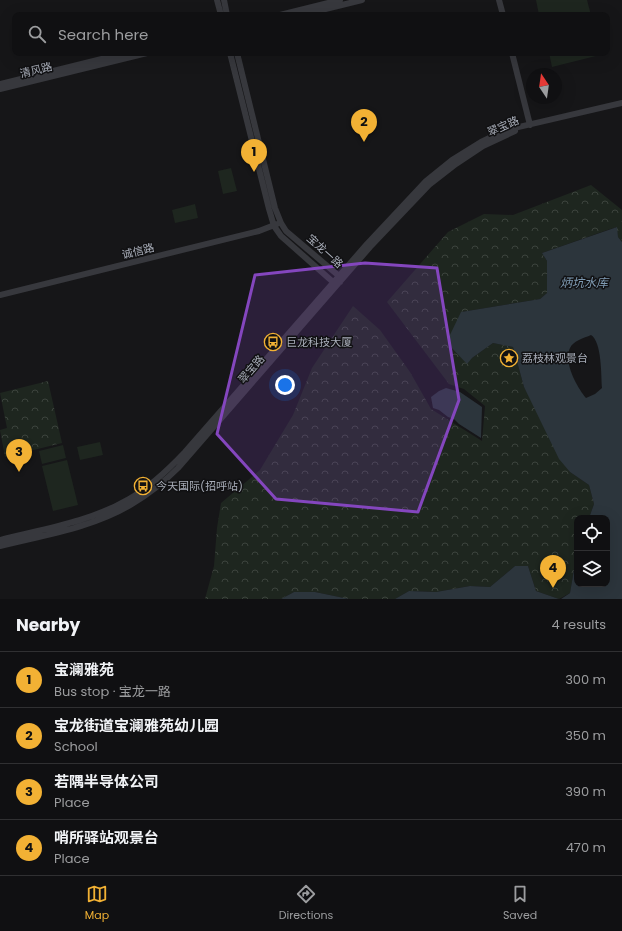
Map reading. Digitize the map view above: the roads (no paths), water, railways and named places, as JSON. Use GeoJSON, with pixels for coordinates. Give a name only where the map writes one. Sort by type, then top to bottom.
{"type":"FeatureCollection","features":[{"type":"Feature","properties":{"kind":"street"},"geometry":{"type":"LineString","coordinates":[[217,0],[220,12]]}},
{"type":"Feature","properties":{"kind":"street"},"geometry":{"type":"LineString","coordinates":[[224,0],[226,12]]}},
{"type":"Feature","properties":{"kind":"street"},"geometry":{"type":"LineString","coordinates":[[292,12],[340,0]]}},
{"type":"Feature","properties":{"kind":"street"},"geometry":{"type":"LineString","coordinates":[[313,12],[362,0]]}},
{"type":"Feature","properties":{"kind":"street"},"geometry":{"type":"LineString","coordinates":[[499,0],[502,12]]}},
{"type":"Feature","properties":{"kind":"street","name":"清风路"},"geometry":{"type":"LineString","coordinates":[[0,84],[114,56]]}},
{"type":"Feature","properties":{"kind":"street","name":"清风路"},"geometry":{"type":"LineString","coordinates":[[0,89],[135,56]]}},
{"type":"Feature","properties":{"kind":"street","name":"宝龙一路"},"geometry":{"type":"LineString","coordinates":[[231,56],[274,226],[281,236],[337,280]]}},
{"type":"Feature","properties":{"kind":"street","name":"宝龙一路"},"geometry":{"type":"LineString","coordinates":[[238,56],[275,208],[281,223],[286,231],[337,280]]}},
{"type":"Feature","properties":{"kind":"street"},"geometry":{"type":"LineString","coordinates":[[513,56],[530,125]]}},
{"type":"Feature","properties":{"kind":"street","name":"翠宝路"},"geometry":{"type":"LineString","coordinates":[[0,540],[96,515],[129,499],[165,473],[337,280],[430,185],[456,164],[483,146],[508,133],[530,125],[622,103]]}},
{"type":"Feature","properties":{"kind":"street","name":"诚信路"},"geometry":{"type":"LineString","coordinates":[[0,295],[259,231],[281,223]]}},
{"type":"Feature","properties":{"kind":"street","name":"翠宝路"},"geometry":{"type":"LineString","coordinates":[[0,546],[97,521],[132,504],[149,493],[178,468],[337,280]]}},
{"type":"Feature","properties":{"kind":"water","name":"炳坑水库"},"geometry":{"type":"Polygon","coordinates":[[[617,227],[618,237],[622,242],[622,599],[561,599],[570,593],[574,570],[574,587],[610,587],[610,515],[590,515],[594,504],[589,485],[570,472],[559,459],[524,387],[513,347],[493,343],[472,358],[467,364],[449,345],[448,339],[461,312],[540,299],[547,293],[547,261],[542,253],[617,227]],[[591,335],[571,346],[568,354],[572,374],[586,398],[595,394],[602,388],[600,359],[597,344],[591,335]]]}},
{"type":"Feature","properties":{"kind":"water"},"geometry":{"type":"Polygon","coordinates":[[[446,388],[460,392],[482,407],[481,438],[459,424],[454,419],[433,408],[431,397],[446,388]]]}},
{"type":"Feature","properties":{"kind":"water"},"geometry":{"type":"Polygon","coordinates":[[[515,566],[528,566],[536,591],[559,599],[395,599],[409,591],[436,592],[470,586],[490,587],[515,566]]]}},
{"type":"Feature","properties":{"kind":"water"},"geometry":{"type":"Polygon","coordinates":[[[294,592],[315,592],[349,599],[281,599],[294,592]]]}},
{"type":"Feature","properties":{"kind":"place","name":"宝龙街道宝澜雅苑幼儿园"},"geometry":{"type":"Point","coordinates":[364,142]}},
{"type":"Feature","properties":{"kind":"place","name":"宝澜雅苑"},"geometry":{"type":"Point","coordinates":[254,172]}},
{"type":"Feature","properties":{"kind":"place","name":"巨龙科技大厦"},"geometry":{"type":"Point","coordinates":[273,342]}},
{"type":"Feature","properties":{"kind":"place","name":"荔枝林观景台"},"geometry":{"type":"Point","coordinates":[509,358]}},
{"type":"Feature","properties":{"kind":"place","name":"若隅半导体公司"},"geometry":{"type":"Point","coordinates":[19,472]}},
{"type":"Feature","properties":{"kind":"place","name":"今天国际(招呼站)"},"geometry":{"type":"Point","coordinates":[143,486]}},
{"type":"Feature","properties":{"kind":"place","name":"哨所驿站观景台"},"geometry":{"type":"Point","coordinates":[553,588]}}]}
